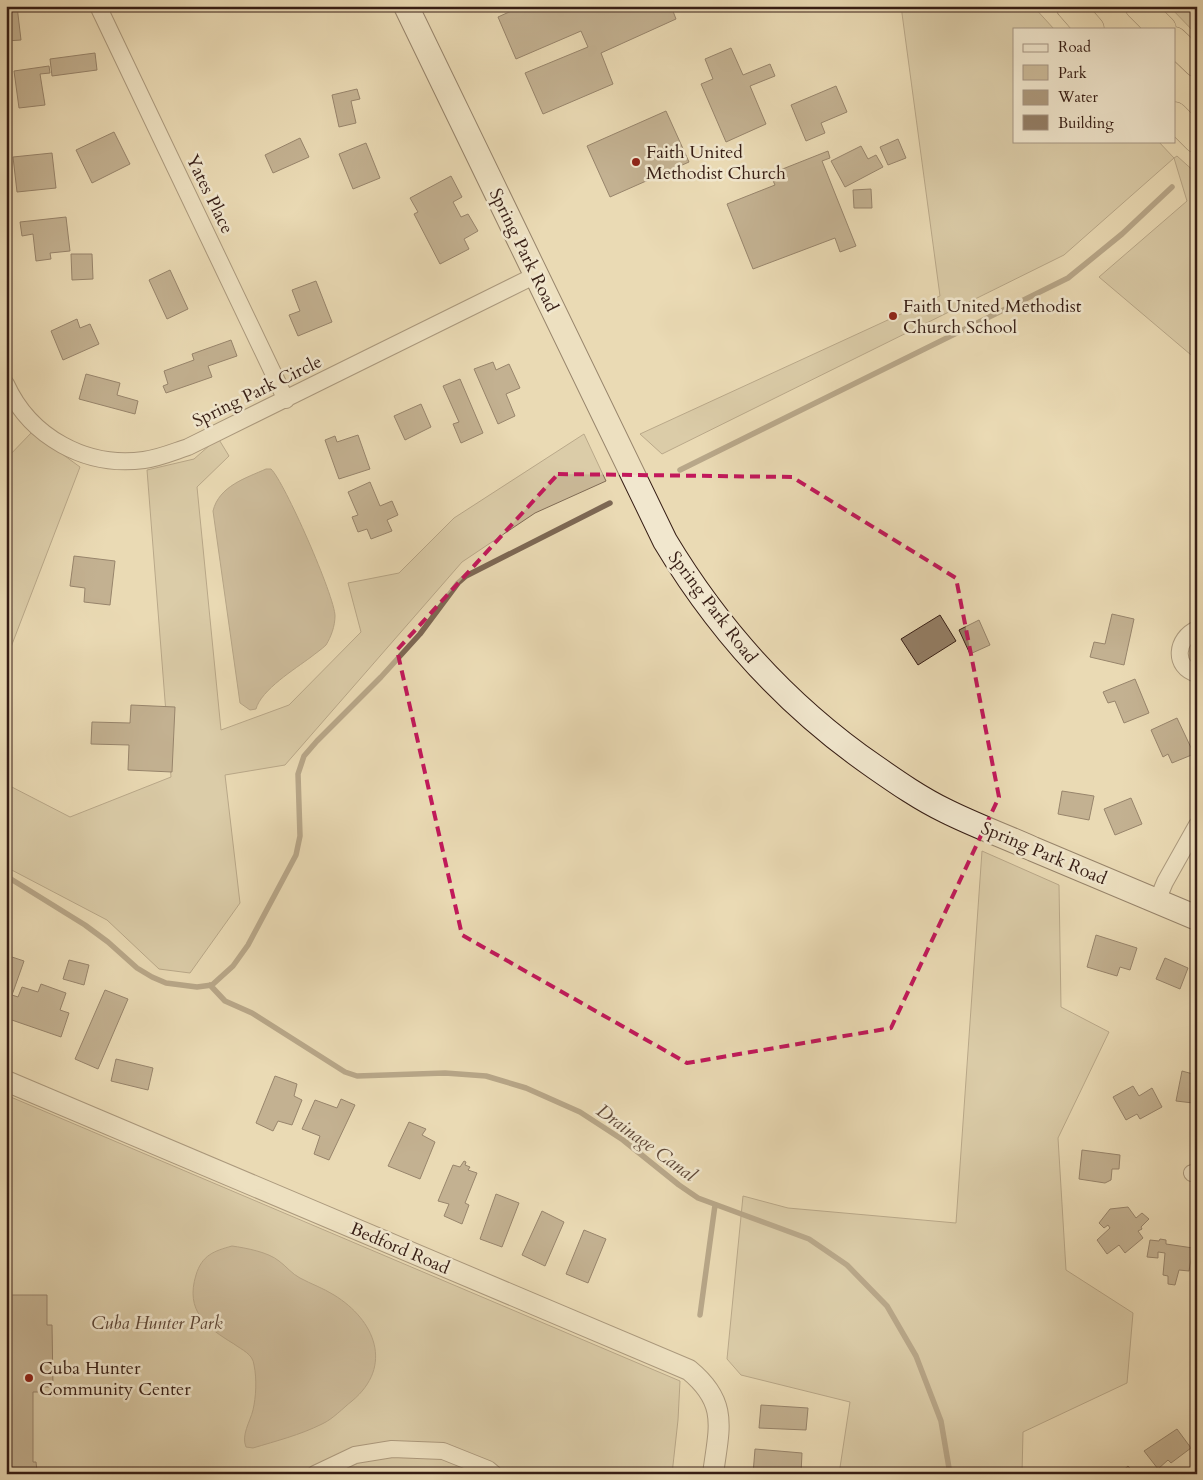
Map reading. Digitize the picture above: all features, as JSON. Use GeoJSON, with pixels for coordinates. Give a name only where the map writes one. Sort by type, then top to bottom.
{"type":"FeatureCollection","features":[{"type":"Feature","properties":{"kind":"highway"},"geometry":{"type":"LineString","coordinates":[[1070,6],[1089,28]]}},
{"type":"Feature","properties":{"kind":"highway"},"geometry":{"type":"LineString","coordinates":[[1139,6],[1161,28]]}},
{"type":"Feature","properties":{"kind":"highway"},"geometry":{"type":"LineString","coordinates":[[1176,43],[1197,63]]}},
{"type":"Feature","properties":{"kind":"highway"},"geometry":{"type":"LineString","coordinates":[[1176,118],[1197,139]]}},
{"type":"Feature","properties":{"kind":"main road","name":"Spring Park Road"},"geometry":{"type":"LineString","coordinates":[[406,6],[664,541],[691,583],[732,637],[764,674],[802,711],[853,752],[902,786],[945,811],[1197,918]]}},
{"type":"Feature","properties":{"kind":"street","name":"Yates Place"},"geometry":{"type":"LineString","coordinates":[[98,6],[286,400]]}},
{"type":"Feature","properties":{"kind":"street","name":"Spring Park Circle"},"geometry":{"type":"LineString","coordinates":[[6,384],[19,408],[33,425],[55,441],[78,452],[97,458],[121,461],[143,460],[188,447],[536,275]]}},
{"type":"Feature","properties":{"kind":"street"},"geometry":{"type":"LineString","coordinates":[[1197,629],[1188,633],[1182,641],[1180,650],[1180,659],[1185,667],[1192,673],[1197,674]]}},
{"type":"Feature","properties":{"kind":"street"},"geometry":{"type":"LineString","coordinates":[[1157,901],[1165,882],[1197,825]]}},
{"type":"Feature","properties":{"kind":"street","name":"Bedford Road"},"geometry":{"type":"LineString","coordinates":[[6,1081],[689,1370],[703,1382],[713,1396],[719,1412],[713,1474]]}},
{"type":"Feature","properties":{"kind":"street"},"geometry":{"type":"LineString","coordinates":[[315,1474],[355,1455],[392,1449],[443,1451],[488,1469],[494,1474]]}},
{"type":"Feature","properties":{"kind":"highlighted area"},"geometry":{"type":"Polygon","coordinates":[[[558,474],[792,477],[956,578],[999,797],[891,1028],[687,1063],[462,935],[397,650],[558,474]]]}},
{"type":"Feature","properties":{"kind":"green space"},"geometry":{"type":"Polygon","coordinates":[[[901,6],[1033,6],[1053,28],[1013,28],[1013,142],[1159,142],[1174,158],[1064,255],[662,454],[640,434],[940,296],[901,6]]]}},
{"type":"Feature","properties":{"kind":"green space"},"geometry":{"type":"Polygon","coordinates":[[[1169,6],[1197,6],[1197,35],[1169,6]]]}},
{"type":"Feature","properties":{"kind":"green space"},"geometry":{"type":"Polygon","coordinates":[[[1177,156],[1197,174],[1197,360],[1099,277],[1187,201],[1174,158],[1177,156]]]}},
{"type":"Feature","properties":{"kind":"green space"},"geometry":{"type":"Polygon","coordinates":[[[32,432],[80,467],[6,660],[6,459],[32,432]]]}},
{"type":"Feature","properties":{"kind":"green space"},"geometry":{"type":"Polygon","coordinates":[[[584,434],[606,481],[535,513],[462,562],[285,765],[225,775],[240,903],[190,973],[159,969],[107,920],[6,867],[6,784],[70,817],[171,777],[147,470],[194,459],[218,438],[229,456],[197,487],[221,730],[289,705],[361,632],[348,583],[399,573],[454,518],[584,434]]]}},
{"type":"Feature","properties":{"kind":"green space"},"geometry":{"type":"Polygon","coordinates":[[[982,851],[1059,885],[1061,1007],[1109,1032],[1058,1138],[1066,1270],[1133,1313],[1127,1383],[1023,1432],[1022,1474],[839,1474],[850,1402],[741,1375],[727,1359],[743,1196],[788,1208],[956,1223],[982,851]]]}},
{"type":"Feature","properties":{"kind":"green space","name":"Cuba Hunter Park"},"geometry":{"type":"Polygon","coordinates":[[[6,1095],[680,1381],[672,1474],[6,1474],[6,1095]]]}},
{"type":"Feature","properties":{"kind":"water"},"geometry":{"type":"Polygon","coordinates":[[[266,469],[271,469],[277,478],[297,516],[327,587],[333,605],[335,620],[326,645],[279,680],[264,695],[256,709],[250,710],[240,703],[213,511],[216,502],[227,489],[266,469]]]}},
{"type":"Feature","properties":{"kind":"water"},"geometry":{"type":"Polygon","coordinates":[[[232,1246],[269,1255],[297,1276],[326,1290],[348,1305],[369,1330],[374,1344],[376,1359],[373,1373],[365,1387],[352,1401],[326,1422],[288,1438],[253,1448],[246,1447],[245,1442],[255,1399],[256,1382],[252,1358],[215,1331],[200,1317],[193,1299],[196,1275],[205,1258],[214,1252],[232,1246]]]}},
{"type":"Feature","properties":{"kind":"building"},"geometry":{"type":"Polygon","coordinates":[[[17,6],[21,40],[6,41],[6,7],[17,6]]]}},
{"type":"Feature","properties":{"kind":"building"},"geometry":{"type":"Polygon","coordinates":[[[551,6],[671,6],[676,19],[601,53],[613,84],[543,114],[525,73],[588,47],[581,31],[516,59],[498,17],[518,8],[551,6]]]}},
{"type":"Feature","properties":{"kind":"building"},"geometry":{"type":"Polygon","coordinates":[[[731,48],[743,75],[770,64],[775,76],[750,86],[766,124],[726,142],[701,84],[713,79],[705,59],[731,48]]]}},
{"type":"Feature","properties":{"kind":"building"},"geometry":{"type":"Polygon","coordinates":[[[95,53],[97,70],[52,76],[50,59],[95,53]]]}},
{"type":"Feature","properties":{"kind":"building"},"geometry":{"type":"Polygon","coordinates":[[[49,66],[50,73],[40,74],[45,105],[19,108],[14,71],[49,66]]]}},
{"type":"Feature","properties":{"kind":"building"},"geometry":{"type":"Polygon","coordinates":[[[836,86],[847,112],[821,123],[825,133],[806,141],[791,105],[836,86]]]}},
{"type":"Feature","properties":{"kind":"building"},"geometry":{"type":"Polygon","coordinates":[[[357,89],[360,99],[351,101],[356,123],[339,127],[332,95],[357,89]]]}},
{"type":"Feature","properties":{"kind":"building"},"geometry":{"type":"Polygon","coordinates":[[[666,111],[689,162],[610,197],[587,146],[666,111]]]}},
{"type":"Feature","properties":{"kind":"building"},"geometry":{"type":"Polygon","coordinates":[[[114,132],[130,164],[92,183],[76,150],[114,132]]]}},
{"type":"Feature","properties":{"kind":"building"},"geometry":{"type":"Polygon","coordinates":[[[300,138],[309,157],[273,173],[265,155],[300,138]]]}},
{"type":"Feature","properties":{"kind":"building"},"geometry":{"type":"Polygon","coordinates":[[[898,139],[906,158],[888,165],[880,147],[898,139]]]}},
{"type":"Feature","properties":{"kind":"building"},"geometry":{"type":"Polygon","coordinates":[[[366,143],[380,178],[353,189],[339,154],[366,143]]]}},
{"type":"Feature","properties":{"kind":"building"},"geometry":{"type":"Polygon","coordinates":[[[861,146],[868,159],[876,155],[883,167],[845,187],[831,161],[861,146]]]}},
{"type":"Feature","properties":{"kind":"building"},"geometry":{"type":"Polygon","coordinates":[[[828,151],[830,158],[822,161],[856,246],[840,252],[835,238],[753,269],[727,204],[775,185],[770,174],[828,151]]]}},
{"type":"Feature","properties":{"kind":"building"},"geometry":{"type":"Polygon","coordinates":[[[52,153],[56,188],[17,192],[13,157],[52,153]]]}},
{"type":"Feature","properties":{"kind":"building"},"geometry":{"type":"Polygon","coordinates":[[[451,176],[462,197],[453,202],[461,217],[468,214],[478,231],[464,239],[469,249],[440,264],[414,214],[418,212],[410,198],[451,176]]]}},
{"type":"Feature","properties":{"kind":"building"},"geometry":{"type":"Polygon","coordinates":[[[871,189],[872,208],[854,208],[853,190],[871,189]]]}},
{"type":"Feature","properties":{"kind":"building"},"geometry":{"type":"Polygon","coordinates":[[[66,217],[70,251],[50,253],[51,259],[36,261],[33,234],[22,236],[20,222],[66,217]]]}},
{"type":"Feature","properties":{"kind":"building"},"geometry":{"type":"Polygon","coordinates":[[[71,254],[92,254],[93,279],[72,280],[71,254]]]}},
{"type":"Feature","properties":{"kind":"building"},"geometry":{"type":"Polygon","coordinates":[[[170,270],[188,309],[167,319],[149,280],[170,270]]]}},
{"type":"Feature","properties":{"kind":"building"},"geometry":{"type":"Polygon","coordinates":[[[316,281],[332,322],[298,336],[289,315],[300,311],[292,290],[316,281]]]}},
{"type":"Feature","properties":{"kind":"building"},"geometry":{"type":"Polygon","coordinates":[[[77,319],[80,328],[90,324],[99,344],[63,360],[51,331],[77,319]]]}},
{"type":"Feature","properties":{"kind":"building"},"geometry":{"type":"Polygon","coordinates":[[[231,340],[237,356],[208,366],[212,377],[166,393],[163,386],[168,384],[164,371],[194,360],[192,354],[231,340]]]}},
{"type":"Feature","properties":{"kind":"building"},"geometry":{"type":"Polygon","coordinates":[[[493,362],[496,370],[509,364],[520,388],[506,394],[515,416],[498,424],[474,369],[493,362]]]}},
{"type":"Feature","properties":{"kind":"building"},"geometry":{"type":"Polygon","coordinates":[[[86,374],[120,383],[117,395],[138,401],[135,414],[79,399],[86,374]]]}},
{"type":"Feature","properties":{"kind":"building"},"geometry":{"type":"Polygon","coordinates":[[[460,379],[483,433],[461,443],[453,424],[459,422],[443,386],[460,379]]]}},
{"type":"Feature","properties":{"kind":"building"},"geometry":{"type":"Polygon","coordinates":[[[421,404],[431,427],[405,440],[394,416],[421,404]]]}},
{"type":"Feature","properties":{"kind":"building"},"geometry":{"type":"Polygon","coordinates":[[[358,435],[370,469],[339,479],[325,440],[335,436],[337,442],[358,435]]]}},
{"type":"Feature","properties":{"kind":"building"},"geometry":{"type":"Polygon","coordinates":[[[370,482],[380,506],[392,501],[398,515],[387,520],[392,531],[371,539],[367,529],[358,532],[352,517],[358,515],[348,492],[370,482]]]}},
{"type":"Feature","properties":{"kind":"building"},"geometry":{"type":"Polygon","coordinates":[[[74,556],[115,561],[110,605],[84,602],[85,588],[70,586],[74,556]]]}},
{"type":"Feature","properties":{"kind":"building"},"geometry":{"type":"Polygon","coordinates":[[[1112,614],[1134,619],[1124,665],[1090,657],[1094,642],[1105,644],[1112,614]]]}},
{"type":"Feature","properties":{"kind":"building"},"geometry":{"type":"Polygon","coordinates":[[[940,615],[956,641],[918,665],[901,639],[940,615]]]}},
{"type":"Feature","properties":{"kind":"building"},"geometry":{"type":"Polygon","coordinates":[[[979,620],[990,645],[970,654],[959,630],[979,620]]]}},
{"type":"Feature","properties":{"kind":"building"},"geometry":{"type":"Polygon","coordinates":[[[1135,679],[1149,713],[1124,723],[1115,701],[1108,703],[1103,692],[1135,679]]]}},
{"type":"Feature","properties":{"kind":"building"},"geometry":{"type":"Polygon","coordinates":[[[131,705],[175,707],[172,772],[128,770],[129,745],[91,744],[92,722],[130,723],[131,705]]]}},
{"type":"Feature","properties":{"kind":"building"},"geometry":{"type":"Polygon","coordinates":[[[1177,718],[1194,754],[1172,763],[1168,754],[1163,757],[1151,730],[1177,718]]]}},
{"type":"Feature","properties":{"kind":"building"},"geometry":{"type":"Polygon","coordinates":[[[1062,791],[1094,796],[1089,820],[1058,814],[1062,791]]]}},
{"type":"Feature","properties":{"kind":"building"},"geometry":{"type":"Polygon","coordinates":[[[1131,798],[1142,824],[1115,835],[1104,809],[1131,798]]]}},
{"type":"Feature","properties":{"kind":"building"},"geometry":{"type":"Polygon","coordinates":[[[1096,935],[1137,948],[1130,970],[1120,967],[1117,976],[1087,967],[1096,935]]]}},
{"type":"Feature","properties":{"kind":"building"},"geometry":{"type":"Polygon","coordinates":[[[6,955],[24,961],[12,995],[18,997],[22,987],[38,992],[41,984],[66,993],[60,1010],[69,1013],[61,1037],[6,1018],[6,955]]]}},
{"type":"Feature","properties":{"kind":"building"},"geometry":{"type":"Polygon","coordinates":[[[1165,958],[1188,968],[1180,989],[1156,979],[1165,958]]]}},
{"type":"Feature","properties":{"kind":"building"},"geometry":{"type":"Polygon","coordinates":[[[69,960],[89,965],[84,985],[63,979],[69,960]]]}},
{"type":"Feature","properties":{"kind":"building"},"geometry":{"type":"Polygon","coordinates":[[[105,990],[128,999],[98,1069],[75,1059],[105,990]]]}},
{"type":"Feature","properties":{"kind":"building"},"geometry":{"type":"Polygon","coordinates":[[[116,1059],[153,1068],[148,1090],[111,1081],[116,1059]]]}},
{"type":"Feature","properties":{"kind":"building"},"geometry":{"type":"Polygon","coordinates":[[[1182,1071],[1193,1074],[1192,1080],[1197,1080],[1197,1110],[1192,1109],[1193,1103],[1176,1101],[1182,1071]]]}},
{"type":"Feature","properties":{"kind":"building"},"geometry":{"type":"Polygon","coordinates":[[[275,1076],[297,1084],[294,1096],[302,1100],[292,1125],[278,1121],[273,1131],[256,1123],[275,1076]]]}},
{"type":"Feature","properties":{"kind":"building"},"geometry":{"type":"Polygon","coordinates":[[[1133,1086],[1139,1096],[1152,1088],[1162,1107],[1140,1119],[1137,1114],[1126,1120],[1113,1097],[1133,1086]]]}},
{"type":"Feature","properties":{"kind":"building"},"geometry":{"type":"Polygon","coordinates":[[[341,1099],[355,1105],[329,1160],[314,1154],[320,1136],[302,1129],[315,1100],[337,1108],[341,1099]]]}},
{"type":"Feature","properties":{"kind":"building"},"geometry":{"type":"Polygon","coordinates":[[[409,1122],[426,1129],[422,1135],[435,1142],[420,1179],[388,1166],[409,1122]]]}},
{"type":"Feature","properties":{"kind":"building"},"geometry":{"type":"Polygon","coordinates":[[[1082,1150],[1120,1155],[1119,1169],[1112,1169],[1111,1180],[1105,1183],[1079,1179],[1082,1150]]]}},
{"type":"Feature","properties":{"kind":"building"},"geometry":{"type":"Polygon","coordinates":[[[464,1161],[466,1162],[465,1165],[470,1167],[468,1170],[477,1173],[465,1203],[469,1205],[462,1224],[444,1216],[449,1204],[438,1201],[453,1165],[460,1167],[464,1161]]]}},
{"type":"Feature","properties":{"kind":"building"},"geometry":{"type":"Polygon","coordinates":[[[496,1194],[519,1203],[502,1247],[480,1239],[496,1194]]]}},
{"type":"Feature","properties":{"kind":"building"},"geometry":{"type":"Polygon","coordinates":[[[1128,1207],[1136,1218],[1142,1213],[1149,1219],[1141,1227],[1142,1229],[1138,1231],[1143,1238],[1125,1253],[1119,1245],[1107,1254],[1097,1240],[1110,1228],[1108,1225],[1104,1228],[1099,1223],[1110,1209],[1128,1207]]]}},
{"type":"Feature","properties":{"kind":"building"},"geometry":{"type":"Polygon","coordinates":[[[542,1211],[564,1222],[545,1266],[522,1255],[542,1211]]]}},
{"type":"Feature","properties":{"kind":"building"},"geometry":{"type":"Polygon","coordinates":[[[584,1230],[606,1239],[588,1283],[566,1274],[584,1230]]]}},
{"type":"Feature","properties":{"kind":"building"},"geometry":{"type":"Polygon","coordinates":[[[1160,1239],[1166,1240],[1166,1244],[1193,1248],[1189,1271],[1179,1270],[1175,1285],[1168,1284],[1168,1276],[1163,1275],[1165,1253],[1158,1252],[1158,1258],[1147,1257],[1150,1240],[1159,1241],[1160,1239]]]}},
{"type":"Feature","properties":{"kind":"building","name":"Cuba Hunter Community Center"},"geometry":{"type":"Polygon","coordinates":[[[6,1295],[47,1295],[47,1325],[52,1325],[53,1387],[43,1387],[43,1392],[33,1392],[33,1462],[36,1462],[37,1471],[6,1471],[6,1295]]]}},
{"type":"Feature","properties":{"kind":"building"},"geometry":{"type":"Polygon","coordinates":[[[761,1405],[808,1408],[806,1430],[759,1428],[761,1405]]]}},
{"type":"Feature","properties":{"kind":"building"},"geometry":{"type":"Polygon","coordinates":[[[1177,1429],[1191,1448],[1171,1463],[1168,1460],[1158,1469],[1144,1451],[1177,1429]]]}},
{"type":"Feature","properties":{"kind":"building"},"geometry":{"type":"Polygon","coordinates":[[[755,1449],[802,1453],[801,1474],[753,1474],[755,1449]]]}},
{"type":"Feature","properties":{"kind":"building"},"geometry":{"type":"Polygon","coordinates":[[[1128,1466],[1135,1474],[1119,1474],[1128,1466]]]}},
{"type":"Feature","properties":{"kind":"waterway"},"geometry":{"type":"LineString","coordinates":[[680,470],[1068,278],[1122,234],[1172,187]]}},
{"type":"Feature","properties":{"kind":"waterway"},"geometry":{"type":"LineString","coordinates":[[6,876],[85,925],[108,942],[137,968],[152,977],[166,983],[197,987],[212,985],[233,966],[248,945],[296,855],[300,836],[298,774],[304,756],[420,634],[458,583],[466,576],[610,503]]}},
{"type":"Feature","properties":{"kind":"waterway","name":"Drainage Canal"},"geometry":{"type":"LineString","coordinates":[[210,985],[225,1001],[252,1013],[345,1072],[357,1076],[445,1073],[486,1076],[526,1088],[580,1112],[623,1140],[698,1198],[809,1239],[847,1265],[887,1306],[916,1356],[941,1421],[950,1474]]}},
{"type":"Feature","properties":{"kind":"waterway"},"geometry":{"type":"LineString","coordinates":[[700,1315],[715,1205]]}},
{"type":"Feature","properties":{"kind":"place","name":"Faith United Methodist Church"},"geometry":{"type":"Point","coordinates":[636,162]}},
{"type":"Feature","properties":{"kind":"place","name":"Faith United Methodist Church School"},"geometry":{"type":"Point","coordinates":[893,316]}},
{"type":"Feature","properties":{"kind":"place","name":"Cuba Hunter Community Center"},"geometry":{"type":"Point","coordinates":[29,1378]}}]}
